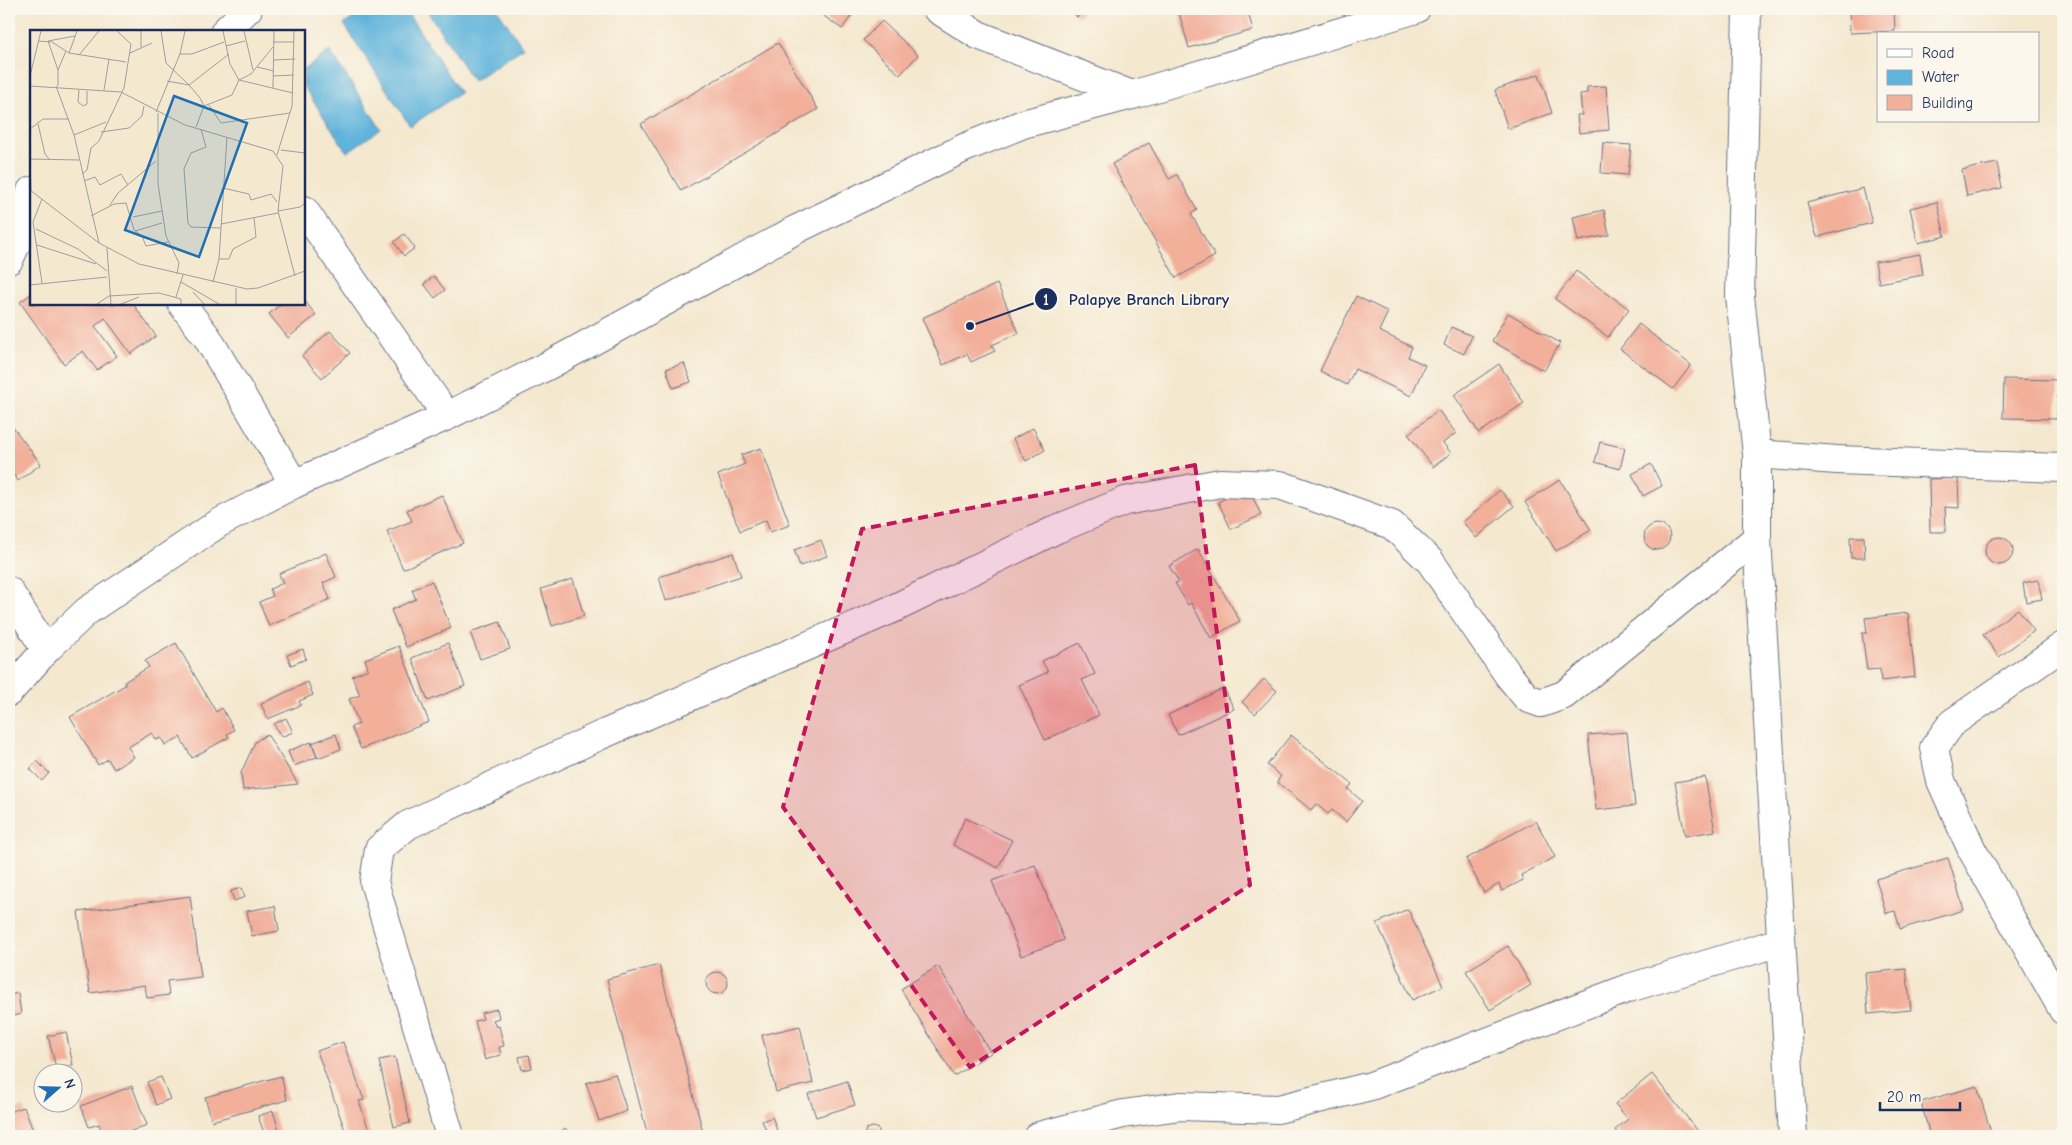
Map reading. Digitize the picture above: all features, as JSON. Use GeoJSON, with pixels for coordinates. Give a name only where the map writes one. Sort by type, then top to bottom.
{"type":"FeatureCollection","features":[{"type":"Feature","properties":{"kind":"street"},"geometry":{"type":"LineString","coordinates":[[226,30],[248,9]]}},
{"type":"Feature","properties":{"kind":"street"},"geometry":{"type":"LineString","coordinates":[[937,9],[978,35],[1132,95]]}},
{"type":"Feature","properties":{"kind":"street"},"geometry":{"type":"LineString","coordinates":[[9,692],[46,650],[87,611],[219,523],[294,484],[447,416],[549,365],[797,228],[964,148],[1024,124],[1132,95],[1416,9]]}},
{"type":"Feature","properties":{"kind":"street"},"geometry":{"type":"LineString","coordinates":[[1748,9],[1740,296],[1757,454],[1757,538],[1793,1136]]}},
{"type":"Feature","properties":{"kind":"street"},"geometry":{"type":"LineString","coordinates":[[9,260],[23,229],[30,196]]}},
{"type":"Feature","properties":{"kind":"street"},"geometry":{"type":"LineString","coordinates":[[305,211],[447,416]]}},
{"type":"Feature","properties":{"kind":"street"},"geometry":{"type":"LineString","coordinates":[[183,305],[207,337],[294,484]]}},
{"type":"Feature","properties":{"kind":"street"},"geometry":{"type":"LineString","coordinates":[[1757,454],[1837,460],[2063,468]]}},
{"type":"Feature","properties":{"kind":"street"},"geometry":{"type":"LineString","coordinates":[[450,1136],[374,882],[379,849],[408,825],[599,736],[895,608],[1057,529],[1125,501],[1220,483],[1280,485],[1392,526],[1430,561],[1509,676],[1527,698],[1541,703],[1564,695],[1757,538]]}},
{"type":"Feature","properties":{"kind":"street"},"geometry":{"type":"LineString","coordinates":[[9,591],[46,650]]}},
{"type":"Feature","properties":{"kind":"street"},"geometry":{"type":"LineString","coordinates":[[2063,646],[1952,723],[1934,748],[1941,781],[1972,850],[2063,1010]]}},
{"type":"Feature","properties":{"kind":"street"},"geometry":{"type":"LineString","coordinates":[[1054,1134],[1122,1114],[1180,1106],[1278,1109],[1371,1086],[1629,988],[1780,942]]}},
{"type":"Feature","properties":{"kind":"highlighted area"},"geometry":{"type":"Polygon","coordinates":[[[1195,465],[1250,885],[970,1067],[783,807],[862,529],[1195,465]]]}},
{"type":"Feature","properties":{"kind":"water"},"geometry":{"type":"Polygon","coordinates":[[[368,9],[405,9],[460,93],[410,126],[344,24],[368,9]]]}},
{"type":"Feature","properties":{"kind":"water"},"geometry":{"type":"Polygon","coordinates":[[[426,9],[497,9],[523,48],[473,81],[426,9]]]}},
{"type":"Feature","properties":{"kind":"water"},"geometry":{"type":"Polygon","coordinates":[[[330,51],[381,129],[347,152],[305,89],[305,68],[330,51]]]}},
{"type":"Feature","properties":{"kind":"building"},"geometry":{"type":"Polygon","coordinates":[[[814,9],[856,9],[842,29],[814,9]]]}},
{"type":"Feature","properties":{"kind":"building"},"geometry":{"type":"Polygon","coordinates":[[[1070,9],[1087,9],[1077,17],[1070,9]]]}},
{"type":"Feature","properties":{"kind":"building"},"geometry":{"type":"Polygon","coordinates":[[[1178,9],[1247,9],[1253,30],[1189,48],[1178,9]]]}},
{"type":"Feature","properties":{"kind":"building"},"geometry":{"type":"Polygon","coordinates":[[[1849,9],[1894,9],[1895,31],[1850,33],[1849,9]]]}},
{"type":"Feature","properties":{"kind":"building"},"geometry":{"type":"Polygon","coordinates":[[[882,21],[918,55],[900,75],[863,40],[882,21]]]}},
{"type":"Feature","properties":{"kind":"building"},"geometry":{"type":"Polygon","coordinates":[[[778,43],[818,109],[681,191],[641,124],[778,43]]]}},
{"type":"Feature","properties":{"kind":"building"},"geometry":{"type":"Polygon","coordinates":[[[1539,74],[1552,113],[1508,129],[1495,90],[1539,74]]]}},
{"type":"Feature","properties":{"kind":"building"},"geometry":{"type":"Polygon","coordinates":[[[1606,86],[1609,130],[1579,133],[1577,115],[1582,115],[1580,94],[1587,93],[1587,87],[1606,86]]]}},
{"type":"Feature","properties":{"kind":"building"},"geometry":{"type":"Polygon","coordinates":[[[1149,143],[1169,179],[1177,175],[1197,210],[1191,214],[1215,256],[1176,278],[1112,164],[1149,143]]]}},
{"type":"Feature","properties":{"kind":"building"},"geometry":{"type":"Polygon","coordinates":[[[1603,143],[1631,145],[1628,175],[1601,173],[1603,143]]]}},
{"type":"Feature","properties":{"kind":"building"},"geometry":{"type":"Polygon","coordinates":[[[1997,163],[2002,188],[1967,196],[1962,170],[1997,163]]]}},
{"type":"Feature","properties":{"kind":"building"},"geometry":{"type":"Polygon","coordinates":[[[1863,188],[1872,223],[1817,237],[1807,203],[1863,188]]]}},
{"type":"Feature","properties":{"kind":"building"},"geometry":{"type":"Polygon","coordinates":[[[1937,202],[1945,236],[1918,243],[1910,208],[1937,202]]]}},
{"type":"Feature","properties":{"kind":"building"},"geometry":{"type":"Polygon","coordinates":[[[1604,210],[1609,235],[1578,241],[1573,217],[1604,210]]]}},
{"type":"Feature","properties":{"kind":"building"},"geometry":{"type":"Polygon","coordinates":[[[404,234],[415,248],[404,256],[394,242],[404,234]]]}},
{"type":"Feature","properties":{"kind":"building"},"geometry":{"type":"Polygon","coordinates":[[[1920,254],[1923,275],[1879,283],[1875,262],[1920,254]]]}},
{"type":"Feature","properties":{"kind":"building"},"geometry":{"type":"Polygon","coordinates":[[[1576,271],[1629,309],[1608,337],[1555,299],[1576,271]]]}},
{"type":"Feature","properties":{"kind":"building"},"geometry":{"type":"Polygon","coordinates":[[[434,276],[445,290],[435,298],[424,284],[434,276]]]}},
{"type":"Feature","properties":{"kind":"building"},"geometry":{"type":"Polygon","coordinates":[[[997,284],[1019,333],[992,345],[995,351],[971,362],[967,354],[943,365],[922,318],[997,284]]]}},
{"type":"Feature","properties":{"kind":"building"},"geometry":{"type":"Polygon","coordinates":[[[30,295],[30,305],[134,305],[156,336],[131,354],[105,318],[95,326],[117,356],[97,370],[83,351],[64,364],[20,302],[30,295]]]}},
{"type":"Feature","properties":{"kind":"building"},"geometry":{"type":"Polygon","coordinates":[[[1356,296],[1388,312],[1379,331],[1412,347],[1408,357],[1425,365],[1411,396],[1355,369],[1347,385],[1320,371],[1356,296]]]}},
{"type":"Feature","properties":{"kind":"building"},"geometry":{"type":"Polygon","coordinates":[[[305,301],[316,315],[288,338],[269,314],[280,305],[305,305],[305,301]]]}},
{"type":"Feature","properties":{"kind":"building"},"geometry":{"type":"Polygon","coordinates":[[[1508,313],[1560,343],[1544,371],[1492,341],[1508,313]]]}},
{"type":"Feature","properties":{"kind":"building"},"geometry":{"type":"Polygon","coordinates":[[[1639,324],[1691,365],[1673,389],[1620,349],[1639,324]]]}},
{"type":"Feature","properties":{"kind":"building"},"geometry":{"type":"Polygon","coordinates":[[[1451,327],[1472,336],[1464,354],[1444,345],[1451,327]]]}},
{"type":"Feature","properties":{"kind":"building"},"geometry":{"type":"Polygon","coordinates":[[[330,331],[350,353],[322,378],[302,356],[330,331]]]}},
{"type":"Feature","properties":{"kind":"building"},"geometry":{"type":"Polygon","coordinates":[[[684,363],[691,382],[673,388],[666,369],[684,363]]]}},
{"type":"Feature","properties":{"kind":"building"},"geometry":{"type":"Polygon","coordinates":[[[1499,364],[1524,403],[1479,433],[1454,395],[1499,364]]]}},
{"type":"Feature","properties":{"kind":"building"},"geometry":{"type":"Polygon","coordinates":[[[2004,379],[2058,380],[2057,419],[2003,418],[2004,379]]]}},
{"type":"Feature","properties":{"kind":"building"},"geometry":{"type":"Polygon","coordinates":[[[1438,410],[1456,433],[1443,443],[1451,453],[1433,467],[1408,434],[1438,410]]]}},
{"type":"Feature","properties":{"kind":"building"},"geometry":{"type":"Polygon","coordinates":[[[9,422],[41,464],[18,481],[13,474],[9,477],[9,422]]]}},
{"type":"Feature","properties":{"kind":"building"},"geometry":{"type":"Polygon","coordinates":[[[1033,428],[1045,450],[1026,461],[1013,439],[1033,428]]]}},
{"type":"Feature","properties":{"kind":"building"},"geometry":{"type":"Polygon","coordinates":[[[1600,442],[1625,448],[1620,469],[1595,462],[1600,442]]]}},
{"type":"Feature","properties":{"kind":"building"},"geometry":{"type":"Polygon","coordinates":[[[761,448],[790,525],[770,532],[766,520],[740,531],[718,475],[745,464],[741,455],[761,448]]]}},
{"type":"Feature","properties":{"kind":"building"},"geometry":{"type":"Polygon","coordinates":[[[1651,464],[1662,486],[1643,496],[1632,474],[1651,464]]]}},
{"type":"Feature","properties":{"kind":"building"},"geometry":{"type":"Polygon","coordinates":[[[1958,478],[1959,508],[1945,507],[1946,532],[1930,532],[1929,479],[1958,478]]]}},
{"type":"Feature","properties":{"kind":"building"},"geometry":{"type":"Polygon","coordinates":[[[1560,480],[1591,530],[1556,551],[1525,502],[1560,480]]]}},
{"type":"Feature","properties":{"kind":"building"},"geometry":{"type":"Polygon","coordinates":[[[1248,487],[1261,515],[1231,529],[1218,502],[1248,487]]]}},
{"type":"Feature","properties":{"kind":"building"},"geometry":{"type":"Polygon","coordinates":[[[1500,490],[1514,506],[1476,538],[1463,522],[1500,490]]]}},
{"type":"Feature","properties":{"kind":"building"},"geometry":{"type":"Polygon","coordinates":[[[442,495],[463,543],[403,569],[387,531],[412,521],[407,510],[442,495]]]}},
{"type":"Feature","properties":{"kind":"building"},"geometry":{"type":"Polygon","coordinates":[[[1657,524],[1666,528],[1670,537],[1666,546],[1657,550],[1648,546],[1644,537],[1648,528],[1657,524]]]}},
{"type":"Feature","properties":{"kind":"building"},"geometry":{"type":"Polygon","coordinates":[[[1850,537],[1864,537],[1865,558],[1851,558],[1850,537]]]}},
{"type":"Feature","properties":{"kind":"building"},"geometry":{"type":"Polygon","coordinates":[[[1999,537],[2009,541],[2013,551],[2009,561],[1999,565],[1989,561],[1985,551],[1989,541],[1999,537]]]}},
{"type":"Feature","properties":{"kind":"building"},"geometry":{"type":"Polygon","coordinates":[[[821,540],[827,556],[800,566],[794,550],[821,540]]]}},
{"type":"Feature","properties":{"kind":"building"},"geometry":{"type":"Polygon","coordinates":[[[1198,549],[1240,621],[1211,638],[1191,603],[1188,605],[1175,583],[1179,582],[1169,566],[1198,549]]]}},
{"type":"Feature","properties":{"kind":"building"},"geometry":{"type":"Polygon","coordinates":[[[326,553],[336,577],[323,583],[330,599],[269,626],[259,602],[273,596],[270,589],[283,583],[279,574],[326,553]]]}},
{"type":"Feature","properties":{"kind":"building"},"geometry":{"type":"Polygon","coordinates":[[[733,553],[741,576],[666,601],[659,577],[733,553]]]}},
{"type":"Feature","properties":{"kind":"building"},"geometry":{"type":"Polygon","coordinates":[[[573,579],[584,616],[552,626],[541,589],[573,579]]]}},
{"type":"Feature","properties":{"kind":"building"},"geometry":{"type":"Polygon","coordinates":[[[2038,580],[2042,599],[2026,602],[2023,583],[2038,580]]]}},
{"type":"Feature","properties":{"kind":"building"},"geometry":{"type":"Polygon","coordinates":[[[432,581],[451,628],[406,647],[391,610],[416,599],[412,590],[432,581]]]}},
{"type":"Feature","properties":{"kind":"building"},"geometry":{"type":"Polygon","coordinates":[[[2018,609],[2034,631],[1999,657],[1983,635],[2018,609]]]}},
{"type":"Feature","properties":{"kind":"building"},"geometry":{"type":"Polygon","coordinates":[[[1908,613],[1915,677],[1881,681],[1880,669],[1867,670],[1862,633],[1867,633],[1865,618],[1908,613]]]}},
{"type":"Feature","properties":{"kind":"building"},"geometry":{"type":"Polygon","coordinates":[[[500,622],[510,649],[480,659],[470,632],[500,622]]]}},
{"type":"Feature","properties":{"kind":"building"},"geometry":{"type":"Polygon","coordinates":[[[176,643],[216,712],[222,708],[234,730],[227,734],[229,737],[192,758],[180,737],[165,745],[161,738],[156,740],[152,733],[128,747],[134,757],[114,769],[108,759],[98,765],[70,717],[125,685],[124,682],[149,667],[145,661],[176,643]]]}},
{"type":"Feature","properties":{"kind":"building"},"geometry":{"type":"Polygon","coordinates":[[[448,643],[465,686],[428,701],[412,658],[448,643]]]}},
{"type":"Feature","properties":{"kind":"building"},"geometry":{"type":"Polygon","coordinates":[[[1080,643],[1095,674],[1082,680],[1099,715],[1045,740],[1019,685],[1048,672],[1042,661],[1080,643]]]}},
{"type":"Feature","properties":{"kind":"building"},"geometry":{"type":"Polygon","coordinates":[[[399,646],[429,722],[361,749],[351,727],[359,724],[349,699],[360,695],[352,676],[368,669],[365,659],[399,646]]]}},
{"type":"Feature","properties":{"kind":"building"},"geometry":{"type":"Polygon","coordinates":[[[303,649],[306,659],[291,665],[287,655],[303,649]]]}},
{"type":"Feature","properties":{"kind":"building"},"geometry":{"type":"Polygon","coordinates":[[[1264,679],[1277,691],[1255,714],[1242,702],[1264,679]]]}},
{"type":"Feature","properties":{"kind":"building"},"geometry":{"type":"Polygon","coordinates":[[[308,682],[313,695],[299,701],[301,705],[268,719],[261,704],[308,682]]]}},
{"type":"Feature","properties":{"kind":"building"},"geometry":{"type":"Polygon","coordinates":[[[1224,688],[1234,709],[1178,735],[1168,715],[1224,688]]]}},
{"type":"Feature","properties":{"kind":"building"},"geometry":{"type":"Polygon","coordinates":[[[286,718],[293,732],[281,737],[274,724],[286,718]]]}},
{"type":"Feature","properties":{"kind":"building"},"geometry":{"type":"Polygon","coordinates":[[[1627,732],[1635,806],[1596,810],[1588,735],[1627,732]]]}},
{"type":"Feature","properties":{"kind":"building"},"geometry":{"type":"Polygon","coordinates":[[[267,734],[298,784],[243,790],[241,773],[255,742],[267,734]]]}},
{"type":"Feature","properties":{"kind":"building"},"geometry":{"type":"Polygon","coordinates":[[[336,734],[341,749],[318,758],[312,743],[336,734]]]}},
{"type":"Feature","properties":{"kind":"building"},"geometry":{"type":"Polygon","coordinates":[[[1291,735],[1352,784],[1348,789],[1362,801],[1346,822],[1332,810],[1328,814],[1316,804],[1311,810],[1277,782],[1281,776],[1267,765],[1291,735]]]}},
{"type":"Feature","properties":{"kind":"building"},"geometry":{"type":"Polygon","coordinates":[[[311,742],[317,757],[294,766],[288,751],[311,742]]]}},
{"type":"Feature","properties":{"kind":"building"},"geometry":{"type":"Polygon","coordinates":[[[37,761],[49,773],[42,781],[30,769],[37,761]]]}},
{"type":"Feature","properties":{"kind":"building"},"geometry":{"type":"Polygon","coordinates":[[[1705,777],[1715,831],[1685,836],[1675,782],[1705,777]]]}},
{"type":"Feature","properties":{"kind":"building"},"geometry":{"type":"Polygon","coordinates":[[[965,818],[1012,840],[998,868],[953,845],[965,818]]]}},
{"type":"Feature","properties":{"kind":"building"},"geometry":{"type":"Polygon","coordinates":[[[1536,821],[1555,857],[1521,875],[1523,880],[1502,891],[1499,884],[1484,893],[1466,859],[1536,821]]]}},
{"type":"Feature","properties":{"kind":"building"},"geometry":{"type":"Polygon","coordinates":[[[1948,858],[1964,910],[1900,929],[1895,911],[1886,913],[1876,879],[1948,858]]]}},
{"type":"Feature","properties":{"kind":"building"},"geometry":{"type":"Polygon","coordinates":[[[1035,865],[1064,940],[1021,956],[992,881],[1035,865]]]}},
{"type":"Feature","properties":{"kind":"building"},"geometry":{"type":"Polygon","coordinates":[[[241,888],[245,897],[234,901],[231,891],[241,888]]]}},
{"type":"Feature","properties":{"kind":"building"},"geometry":{"type":"Polygon","coordinates":[[[190,896],[201,977],[167,981],[169,995],[147,998],[145,985],[90,993],[78,912],[190,896]]]}},
{"type":"Feature","properties":{"kind":"building"},"geometry":{"type":"Polygon","coordinates":[[[275,906],[279,931],[252,936],[247,911],[275,906]]]}},
{"type":"Feature","properties":{"kind":"building"},"geometry":{"type":"Polygon","coordinates":[[[1408,909],[1443,986],[1412,1000],[1377,923],[1408,909]]]}},
{"type":"Feature","properties":{"kind":"building"},"geometry":{"type":"Polygon","coordinates":[[[1508,946],[1531,985],[1490,1010],[1466,971],[1508,946]]]}},
{"type":"Feature","properties":{"kind":"building"},"geometry":{"type":"Polygon","coordinates":[[[659,965],[704,1136],[648,1136],[607,979],[659,965]]]}},
{"type":"Feature","properties":{"kind":"building"},"geometry":{"type":"Polygon","coordinates":[[[938,966],[991,1053],[954,1076],[901,989],[938,966]]]}},
{"type":"Feature","properties":{"kind":"building"},"geometry":{"type":"Polygon","coordinates":[[[1906,969],[1911,1010],[1868,1014],[1865,973],[1906,969]]]}},
{"type":"Feature","properties":{"kind":"building"},"geometry":{"type":"Polygon","coordinates":[[[717,972],[725,975],[728,983],[725,991],[717,994],[709,991],[706,983],[709,975],[717,972]]]}},
{"type":"Feature","properties":{"kind":"building"},"geometry":{"type":"Polygon","coordinates":[[[18,993],[21,1014],[9,1017],[9,995],[18,993]]]}},
{"type":"Feature","properties":{"kind":"building"},"geometry":{"type":"Polygon","coordinates":[[[497,1009],[499,1018],[493,1020],[496,1027],[499,1026],[504,1046],[499,1047],[501,1055],[485,1060],[475,1021],[483,1019],[481,1013],[497,1009]]]}},
{"type":"Feature","properties":{"kind":"building"},"geometry":{"type":"Polygon","coordinates":[[[800,1026],[813,1083],[776,1092],[762,1035],[800,1026]]]}},
{"type":"Feature","properties":{"kind":"building"},"geometry":{"type":"Polygon","coordinates":[[[66,1032],[72,1062],[54,1062],[48,1036],[66,1032]]]}},
{"type":"Feature","properties":{"kind":"building"},"geometry":{"type":"Polygon","coordinates":[[[343,1042],[364,1100],[359,1101],[371,1136],[347,1136],[317,1051],[343,1042]]]}},
{"type":"Feature","properties":{"kind":"building"},"geometry":{"type":"Polygon","coordinates":[[[529,1055],[532,1068],[522,1070],[519,1057],[529,1055]]]}},
{"type":"Feature","properties":{"kind":"building"},"geometry":{"type":"Polygon","coordinates":[[[395,1057],[410,1123],[394,1127],[379,1060],[395,1057]]]}},
{"type":"Feature","properties":{"kind":"building"},"geometry":{"type":"Polygon","coordinates":[[[615,1074],[627,1111],[599,1121],[586,1083],[615,1074]]]}},
{"type":"Feature","properties":{"kind":"building"},"geometry":{"type":"Polygon","coordinates":[[[1652,1074],[1702,1136],[1620,1136],[1615,1130],[1628,1119],[1615,1104],[1652,1074]]]}},
{"type":"Feature","properties":{"kind":"building"},"geometry":{"type":"Polygon","coordinates":[[[281,1076],[287,1100],[212,1121],[205,1097],[281,1076]]]}},
{"type":"Feature","properties":{"kind":"building"},"geometry":{"type":"Polygon","coordinates":[[[161,1077],[170,1099],[156,1105],[147,1082],[161,1077]]]}},
{"type":"Feature","properties":{"kind":"building"},"geometry":{"type":"Polygon","coordinates":[[[847,1081],[855,1105],[816,1117],[808,1094],[847,1081]]]}},
{"type":"Feature","properties":{"kind":"building"},"geometry":{"type":"Polygon","coordinates":[[[132,1086],[147,1125],[118,1136],[103,1136],[99,1124],[89,1127],[82,1106],[132,1086]]]}},
{"type":"Feature","properties":{"kind":"building"},"geometry":{"type":"Polygon","coordinates":[[[1977,1086],[1992,1136],[1930,1136],[1921,1102],[1977,1086]]]}},
{"type":"Feature","properties":{"kind":"building"},"geometry":{"type":"Polygon","coordinates":[[[24,1107],[35,1136],[9,1136],[9,1112],[24,1107]]]}},
{"type":"Feature","properties":{"kind":"building"},"geometry":{"type":"Polygon","coordinates":[[[273,1111],[281,1136],[265,1136],[258,1116],[273,1111]]]}},
{"type":"Feature","properties":{"kind":"building"},"geometry":{"type":"Polygon","coordinates":[[[772,1117],[777,1130],[768,1134],[762,1121],[772,1117]]]}},
{"type":"Feature","properties":{"kind":"building"},"geometry":{"type":"Polygon","coordinates":[[[873,1127],[878,1129],[881,1136],[864,1136],[866,1129],[873,1127]]]}},
{"type":"Feature","properties":{"kind":"building"},"geometry":{"type":"Polygon","coordinates":[[[565,1128],[572,1136],[555,1136],[565,1128]]]}},
{"type":"Feature","properties":{"kind":"place","name":"Palapye Branch Library"},"geometry":{"type":"Point","coordinates":[970,326]}}]}
